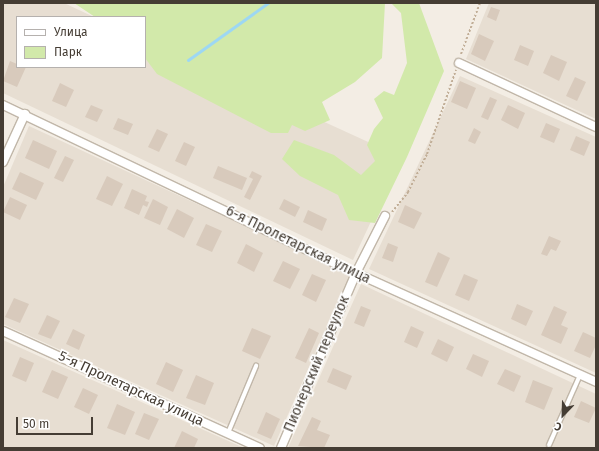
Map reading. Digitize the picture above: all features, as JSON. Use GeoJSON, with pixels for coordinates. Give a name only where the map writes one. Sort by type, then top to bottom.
{"type":"FeatureCollection","features":[{"type":"Feature","properties":{"kind":"street"},"geometry":{"type":"LineString","coordinates":[[459,63],[596,127]]}},
{"type":"Feature","properties":{"kind":"street","name":"6-я Пролетарская улица"},"geometry":{"type":"LineString","coordinates":[[3,105],[356,273],[596,382]]}},
{"type":"Feature","properties":{"kind":"street"},"geometry":{"type":"LineString","coordinates":[[3,162],[24,114]]}},
{"type":"Feature","properties":{"kind":"street","name":"Пионерский переулок"},"geometry":{"type":"LineString","coordinates":[[281,448],[356,273],[385,216]]}},
{"type":"Feature","properties":{"kind":"street","name":"5-я Пролетарская улица"},"geometry":{"type":"LineString","coordinates":[[3,331],[260,448]]}},
{"type":"Feature","properties":{"kind":"lane"},"geometry":{"type":"LineString","coordinates":[[227,433],[256,366]]}},
{"type":"Feature","properties":{"kind":"lane"},"geometry":{"type":"LineString","coordinates":[[549,445],[580,374]]}},
{"type":"Feature","properties":{"kind":"path"},"geometry":{"type":"LineString","coordinates":[[385,216],[389,216],[408,192],[427,154],[480,3]]}},
{"type":"Feature","properties":{"kind":"shaded area"},"geometry":{"type":"Polygon","coordinates":[[[3,3],[64,3],[92,16],[16,16],[16,68],[146,68],[146,40],[401,157],[353,260],[3,93],[3,3]]]}},
{"type":"Feature","properties":{"kind":"shaded area"},"geometry":{"type":"Polygon","coordinates":[[[489,3],[596,3],[596,119],[466,59],[489,3]]]}},
{"type":"Feature","properties":{"kind":"shaded area"},"geometry":{"type":"Polygon","coordinates":[[[460,76],[596,137],[596,373],[369,269],[460,76]]]}},
{"type":"Feature","properties":{"kind":"shaded area"},"geometry":{"type":"Polygon","coordinates":[[[29,126],[350,275],[274,446],[3,324],[3,187],[29,126]]]}},
{"type":"Feature","properties":{"kind":"shaded area"},"geometry":{"type":"Polygon","coordinates":[[[361,284],[596,394],[596,448],[288,448],[361,284]]]}},
{"type":"Feature","properties":{"kind":"shaded area"},"geometry":{"type":"Polygon","coordinates":[[[3,340],[244,448],[3,448],[3,340]]]}},
{"type":"Feature","properties":{"kind":"green space"},"geometry":{"type":"Polygon","coordinates":[[[74,3],[385,3],[382,58],[355,82],[322,102],[330,120],[305,131],[292,125],[288,133],[271,133],[157,74],[146,59],[146,16],[94,16],[74,3]]]}},
{"type":"Feature","properties":{"kind":"green space"},"geometry":{"type":"Polygon","coordinates":[[[391,3],[419,3],[444,71],[407,157],[375,223],[349,220],[338,195],[300,176],[282,159],[294,140],[334,155],[361,175],[375,161],[367,145],[374,129],[383,118],[374,99],[384,91],[394,95],[407,63],[401,13],[391,3]]]}},
{"type":"Feature","properties":{"kind":"building"},"geometry":{"type":"Polygon","coordinates":[[[491,7],[500,10],[496,21],[487,17],[491,7]]]}},
{"type":"Feature","properties":{"kind":"building"},"geometry":{"type":"Polygon","coordinates":[[[479,34],[494,41],[485,61],[471,54],[479,34]]]}},
{"type":"Feature","properties":{"kind":"building"},"geometry":{"type":"Polygon","coordinates":[[[520,45],[534,51],[528,66],[514,60],[520,45]]]}},
{"type":"Feature","properties":{"kind":"building"},"geometry":{"type":"Polygon","coordinates":[[[551,55],[567,62],[559,81],[543,73],[551,55]]]}},
{"type":"Feature","properties":{"kind":"building"},"geometry":{"type":"Polygon","coordinates":[[[10,61],[16,64],[16,68],[26,68],[17,87],[3,81],[10,61]]]}},
{"type":"Feature","properties":{"kind":"building"},"geometry":{"type":"Polygon","coordinates":[[[575,77],[586,82],[577,101],[566,96],[575,77]]]}},
{"type":"Feature","properties":{"kind":"building"},"geometry":{"type":"Polygon","coordinates":[[[460,81],[476,88],[467,109],[451,102],[460,81]]]}},
{"type":"Feature","properties":{"kind":"building"},"geometry":{"type":"Polygon","coordinates":[[[60,83],[74,90],[66,107],[52,101],[60,83]]]}},
{"type":"Feature","properties":{"kind":"building"},"geometry":{"type":"Polygon","coordinates":[[[490,97],[497,100],[488,120],[481,117],[490,97]]]}},
{"type":"Feature","properties":{"kind":"building"},"geometry":{"type":"Polygon","coordinates":[[[91,105],[103,110],[97,122],[85,117],[91,105]]]}},
{"type":"Feature","properties":{"kind":"building"},"geometry":{"type":"Polygon","coordinates":[[[508,105],[525,113],[518,129],[501,120],[508,105]]]}},
{"type":"Feature","properties":{"kind":"building"},"geometry":{"type":"Polygon","coordinates":[[[118,118],[133,124],[128,135],[113,129],[118,118]]]}},
{"type":"Feature","properties":{"kind":"building"},"geometry":{"type":"Polygon","coordinates":[[[546,123],[560,129],[554,143],[540,137],[546,123]]]}},
{"type":"Feature","properties":{"kind":"building"},"geometry":{"type":"Polygon","coordinates":[[[474,128],[481,132],[475,144],[468,141],[474,128]]]}},
{"type":"Feature","properties":{"kind":"building"},"geometry":{"type":"Polygon","coordinates":[[[157,129],[168,134],[159,152],[148,147],[157,129]]]}},
{"type":"Feature","properties":{"kind":"building"},"geometry":{"type":"Polygon","coordinates":[[[576,136],[590,142],[584,156],[570,150],[576,136]]]}},
{"type":"Feature","properties":{"kind":"building"},"geometry":{"type":"Polygon","coordinates":[[[33,140],[57,151],[49,169],[25,158],[33,140]]]}},
{"type":"Feature","properties":{"kind":"building"},"geometry":{"type":"Polygon","coordinates":[[[184,142],[195,147],[186,166],[175,161],[184,142]]]}},
{"type":"Feature","properties":{"kind":"building"},"geometry":{"type":"Polygon","coordinates":[[[65,156],[74,160],[63,182],[54,178],[65,156]]]}},
{"type":"Feature","properties":{"kind":"building"},"geometry":{"type":"Polygon","coordinates":[[[218,166],[247,178],[242,190],[213,178],[218,166]]]}},
{"type":"Feature","properties":{"kind":"building"},"geometry":{"type":"Polygon","coordinates":[[[252,171],[262,176],[250,200],[244,197],[253,179],[249,177],[252,171]]]}},
{"type":"Feature","properties":{"kind":"building"},"geometry":{"type":"Polygon","coordinates":[[[20,172],[44,183],[36,200],[12,189],[20,172]]]}},
{"type":"Feature","properties":{"kind":"building"},"geometry":{"type":"Polygon","coordinates":[[[107,176],[123,184],[112,206],[96,199],[107,176]]]}},
{"type":"Feature","properties":{"kind":"building"},"geometry":{"type":"Polygon","coordinates":[[[132,189],[147,196],[145,201],[149,202],[147,207],[143,205],[139,215],[124,208],[132,189]]]}},
{"type":"Feature","properties":{"kind":"building"},"geometry":{"type":"Polygon","coordinates":[[[10,197],[27,205],[20,220],[3,212],[10,197]]]}},
{"type":"Feature","properties":{"kind":"building"},"geometry":{"type":"Polygon","coordinates":[[[153,199],[168,207],[160,225],[144,218],[153,199]]]}},
{"type":"Feature","properties":{"kind":"building"},"geometry":{"type":"Polygon","coordinates":[[[284,199],[300,207],[295,217],[279,209],[284,199]]]}},
{"type":"Feature","properties":{"kind":"building"},"geometry":{"type":"Polygon","coordinates":[[[405,205],[422,213],[414,229],[398,222],[405,205]]]}},
{"type":"Feature","properties":{"kind":"building"},"geometry":{"type":"Polygon","coordinates":[[[177,209],[194,218],[184,238],[167,229],[177,209]]]}},
{"type":"Feature","properties":{"kind":"building"},"geometry":{"type":"Polygon","coordinates":[[[308,210],[327,219],[322,231],[303,222],[308,210]]]}},
{"type":"Feature","properties":{"kind":"building"},"geometry":{"type":"Polygon","coordinates":[[[206,224],[222,231],[212,252],[196,245],[206,224]]]}},
{"type":"Feature","properties":{"kind":"building"},"geometry":{"type":"Polygon","coordinates":[[[549,236],[561,241],[556,251],[551,249],[547,256],[541,254],[549,236]]]}},
{"type":"Feature","properties":{"kind":"building"},"geometry":{"type":"Polygon","coordinates":[[[388,243],[398,247],[393,262],[382,258],[388,243]]]}},
{"type":"Feature","properties":{"kind":"building"},"geometry":{"type":"Polygon","coordinates":[[[246,244],[263,253],[254,272],[237,263],[246,244]]]}},
{"type":"Feature","properties":{"kind":"building"},"geometry":{"type":"Polygon","coordinates":[[[438,252],[450,258],[437,287],[425,282],[438,252]]]}},
{"type":"Feature","properties":{"kind":"building"},"geometry":{"type":"Polygon","coordinates":[[[283,261],[300,269],[290,289],[273,281],[283,261]]]}},
{"type":"Feature","properties":{"kind":"building"},"geometry":{"type":"Polygon","coordinates":[[[312,274],[326,280],[316,302],[302,295],[312,274]]]}},
{"type":"Feature","properties":{"kind":"building"},"geometry":{"type":"Polygon","coordinates":[[[464,274],[478,280],[469,301],[455,295],[464,274]]]}},
{"type":"Feature","properties":{"kind":"building"},"geometry":{"type":"Polygon","coordinates":[[[14,298],[29,304],[20,323],[5,317],[14,298]]]}},
{"type":"Feature","properties":{"kind":"building"},"geometry":{"type":"Polygon","coordinates":[[[517,304],[533,311],[526,326],[511,319],[517,304]]]}},
{"type":"Feature","properties":{"kind":"building"},"geometry":{"type":"Polygon","coordinates":[[[361,306],[371,310],[364,327],[354,323],[361,306]]]}},
{"type":"Feature","properties":{"kind":"building"},"geometry":{"type":"Polygon","coordinates":[[[554,306],[567,312],[561,325],[568,328],[561,344],[541,335],[554,306]]]}},
{"type":"Feature","properties":{"kind":"building"},"geometry":{"type":"Polygon","coordinates":[[[47,315],[60,321],[51,339],[38,334],[47,315]]]}},
{"type":"Feature","properties":{"kind":"building"},"geometry":{"type":"Polygon","coordinates":[[[411,326],[424,332],[417,348],[404,342],[411,326]]]}},
{"type":"Feature","properties":{"kind":"building"},"geometry":{"type":"Polygon","coordinates":[[[252,328],[271,336],[260,359],[242,351],[252,328]]]}},
{"type":"Feature","properties":{"kind":"building"},"geometry":{"type":"Polygon","coordinates":[[[309,328],[319,333],[306,363],[295,358],[309,328]]]}},
{"type":"Feature","properties":{"kind":"building"},"geometry":{"type":"Polygon","coordinates":[[[73,329],[85,335],[79,350],[66,344],[73,329]]]}},
{"type":"Feature","properties":{"kind":"building"},"geometry":{"type":"Polygon","coordinates":[[[583,332],[596,338],[596,345],[590,358],[574,351],[583,332]]]}},
{"type":"Feature","properties":{"kind":"building"},"geometry":{"type":"Polygon","coordinates":[[[438,339],[454,347],[447,362],[431,354],[438,339]]]}},
{"type":"Feature","properties":{"kind":"building"},"geometry":{"type":"Polygon","coordinates":[[[473,354],[489,361],[482,377],[466,369],[473,354]]]}},
{"type":"Feature","properties":{"kind":"building"},"geometry":{"type":"Polygon","coordinates":[[[20,357],[34,363],[26,382],[12,376],[20,357]]]}},
{"type":"Feature","properties":{"kind":"building"},"geometry":{"type":"Polygon","coordinates":[[[166,362],[183,370],[173,392],[156,384],[166,362]]]}},
{"type":"Feature","properties":{"kind":"building"},"geometry":{"type":"Polygon","coordinates":[[[333,368],[352,376],[346,390],[327,382],[333,368]]]}},
{"type":"Feature","properties":{"kind":"building"},"geometry":{"type":"Polygon","coordinates":[[[505,369],[521,376],[514,392],[497,384],[505,369]]]}},
{"type":"Feature","properties":{"kind":"building"},"geometry":{"type":"Polygon","coordinates":[[[52,370],[68,377],[58,399],[42,392],[52,370]]]}},
{"type":"Feature","properties":{"kind":"building"},"geometry":{"type":"Polygon","coordinates":[[[196,375],[214,383],[205,405],[186,398],[196,375]]]}},
{"type":"Feature","properties":{"kind":"building"},"geometry":{"type":"Polygon","coordinates":[[[533,380],[553,388],[544,410],[525,402],[533,380]]]}},
{"type":"Feature","properties":{"kind":"building"},"geometry":{"type":"Polygon","coordinates":[[[83,388],[98,395],[89,414],[74,407],[83,388]]]}},
{"type":"Feature","properties":{"kind":"building"},"geometry":{"type":"Polygon","coordinates":[[[581,401],[596,408],[589,423],[574,417],[581,401]]]}},
{"type":"Feature","properties":{"kind":"building"},"geometry":{"type":"Polygon","coordinates":[[[117,404],[135,412],[125,435],[107,428],[117,404]]]}},
{"type":"Feature","properties":{"kind":"building"},"geometry":{"type":"Polygon","coordinates":[[[266,412],[280,419],[271,439],[257,433],[266,412]]]}},
{"type":"Feature","properties":{"kind":"building"},"geometry":{"type":"Polygon","coordinates":[[[144,413],[159,419],[149,440],[135,434],[144,413]]]}},
{"type":"Feature","properties":{"kind":"building"},"geometry":{"type":"Polygon","coordinates":[[[312,417],[321,421],[317,430],[330,435],[324,448],[298,446],[312,417]]]}},
{"type":"Feature","properties":{"kind":"building"},"geometry":{"type":"Polygon","coordinates":[[[182,431],[198,439],[194,448],[174,448],[182,431]]]}},
{"type":"Feature","properties":{"kind":"waterway"},"geometry":{"type":"LineString","coordinates":[[188,60],[268,3]]}}]}
